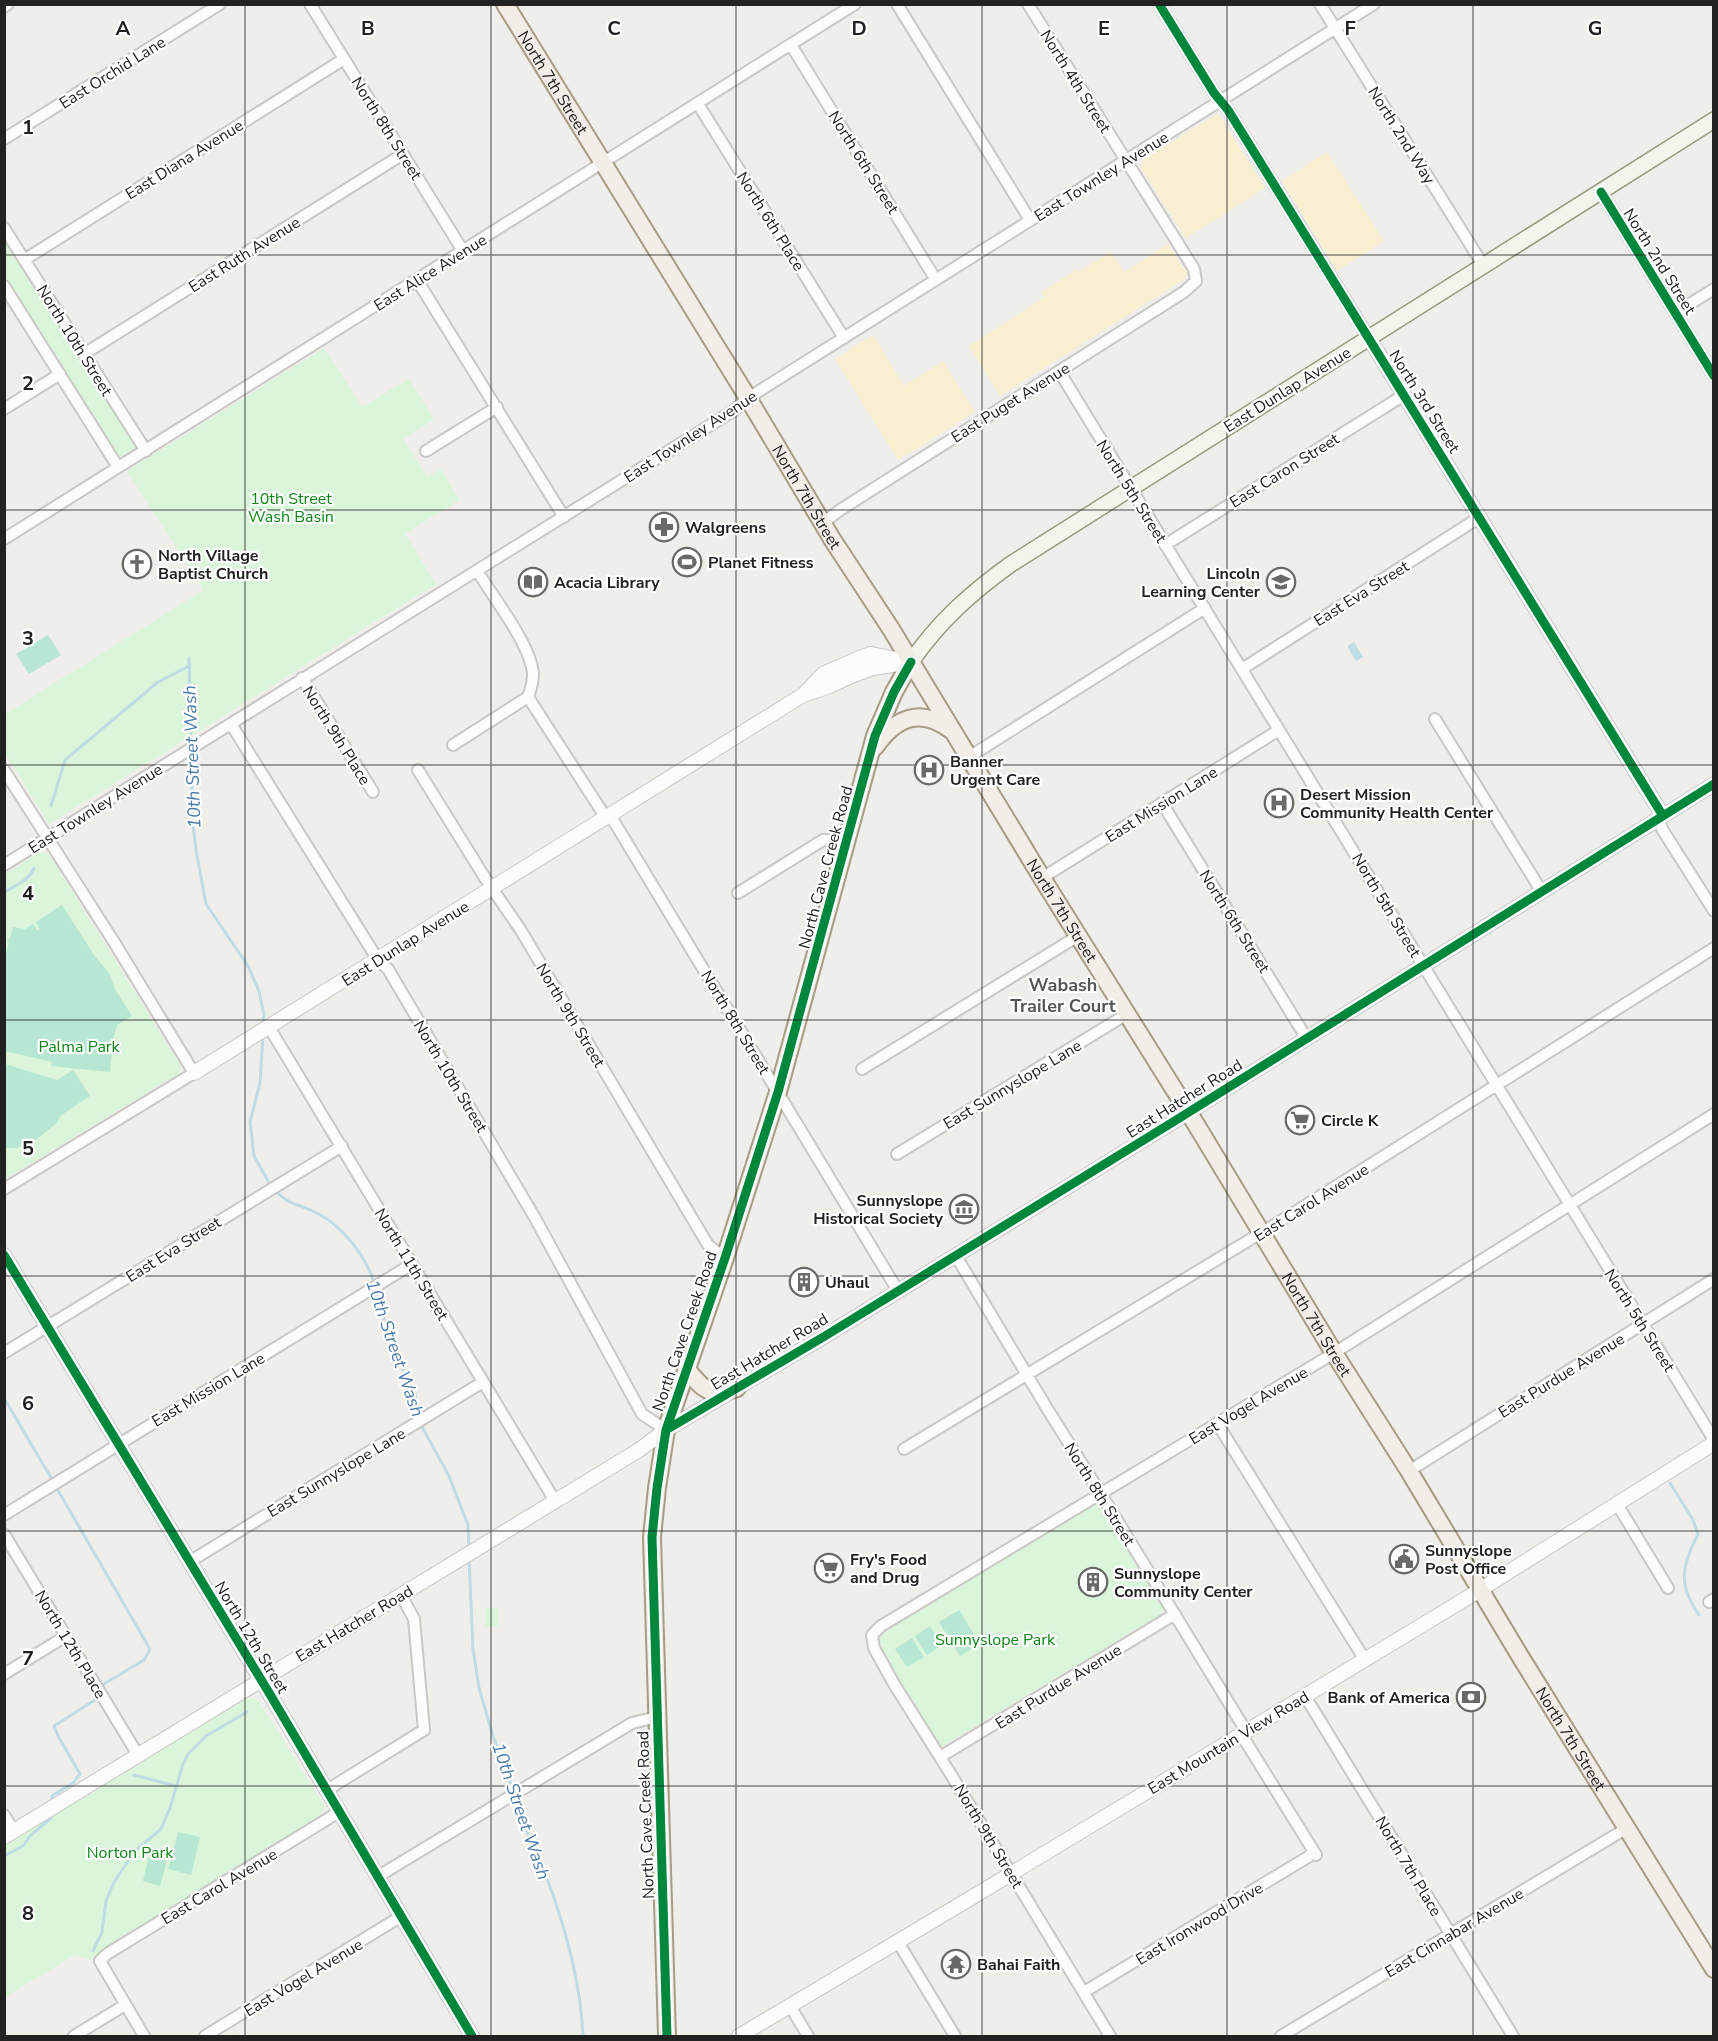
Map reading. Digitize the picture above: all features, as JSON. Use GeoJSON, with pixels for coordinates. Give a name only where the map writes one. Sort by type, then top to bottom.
{"type":"FeatureCollection","features":[{"type":"Feature","properties":{"kind":"main road","name":"North 7th Street"},"geometry":{"type":"LineString","coordinates":[[505,4],[1189,1113],[1713,1969]]}},
{"type":"Feature","properties":{"kind":"main road","name":"East Dunlap Avenue"},"geometry":{"type":"LineString","coordinates":[[911,662],[944,619],[989,579],[1713,120]]}},
{"type":"Feature","properties":{"kind":"main road","name":"North Cave Creek Road"},"geometry":{"type":"LineString","coordinates":[[667,2037],[652,1537],[666,1430],[725,1258],[778,1092],[870,755],[884,714],[911,662]]}},
{"type":"Feature","properties":{"kind":"main road"},"geometry":{"type":"LineString","coordinates":[[870,755],[890,730],[904,720],[916,716],[941,722],[956,734]]}},
{"type":"Feature","properties":{"kind":"main road"},"geometry":{"type":"LineString","coordinates":[[686,1368],[705,1389],[723,1392],[737,1388]]}},
{"type":"Feature","properties":{"kind":"street","name":"East Orchid Lane"},"geometry":{"type":"LineString","coordinates":[[4,139],[219,4]]}},
{"type":"Feature","properties":{"kind":"street","name":"East Alice Avenue"},"geometry":{"type":"LineString","coordinates":[[4,539],[855,4]]}},
{"type":"Feature","properties":{"kind":"street"},"geometry":{"type":"LineString","coordinates":[[897,4],[1030,220]]}},
{"type":"Feature","properties":{"kind":"street","name":"North 4th Street"},"geometry":{"type":"LineString","coordinates":[[1028,4],[1194,269],[1196,281]]}},
{"type":"Feature","properties":{"kind":"street","name":"North 3rd Street"},"geometry":{"type":"LineString","coordinates":[[1160,4],[1480,517],[1661,817],[1662,829],[1713,911]]}},
{"type":"Feature","properties":{"kind":"street","name":"North 2nd Way"},"geometry":{"type":"LineString","coordinates":[[1320,4],[1483,266]]}},
{"type":"Feature","properties":{"kind":"street","name":"East Townley Avenue"},"geometry":{"type":"LineString","coordinates":[[4,865],[302,678],[478,572],[733,411],[748,398],[1374,4]]}},
{"type":"Feature","properties":{"kind":"street","name":"North 8th Street"},"geometry":{"type":"LineString","coordinates":[[315,6],[344,59],[463,251]]}},
{"type":"Feature","properties":{"kind":"street","name":"North 6th Street"},"geometry":{"type":"LineString","coordinates":[[791,45],[936,280]]}},
{"type":"Feature","properties":{"kind":"street","name":"East Diana Avenue"},"geometry":{"type":"LineString","coordinates":[[24,260],[344,59]]}},
{"type":"Feature","properties":{"kind":"street","name":"North 6th Place"},"geometry":{"type":"LineString","coordinates":[[698,104],[844,338]]}},
{"type":"Feature","properties":{"kind":"street","name":"East Ruth Avenue"},"geometry":{"type":"LineString","coordinates":[[84,354],[403,154]]}},
{"type":"Feature","properties":{"kind":"street","name":"North 2nd Street"},"geometry":{"type":"LineString","coordinates":[[1601,192],[1713,376]]}},
{"type":"Feature","properties":{"kind":"street","name":"North 10th Street"},"geometry":{"type":"LineString","coordinates":[[4,228],[146,451]]}},
{"type":"Feature","properties":{"kind":"street"},"geometry":{"type":"LineString","coordinates":[[417,280],[564,517]]}},
{"type":"Feature","properties":{"kind":"street","name":"East Puget Avenue"},"geometry":{"type":"LineString","coordinates":[[823,523],[1184,292],[1196,281]]}},
{"type":"Feature","properties":{"kind":"street","name":"North 10th Street"},"geometry":{"type":"LineString","coordinates":[[4,286],[118,468]]}},
{"type":"Feature","properties":{"kind":"street"},"geometry":{"type":"LineString","coordinates":[[1675,314],[1713,289]]}},
{"type":"Feature","properties":{"kind":"street","name":"North 5th Street"},"geometry":{"type":"LineString","coordinates":[[1059,371],[1498,1085],[1569,1207],[1713,1441]]}},
{"type":"Feature","properties":{"kind":"street"},"geometry":{"type":"LineString","coordinates":[[4,409],[60,374]]}},
{"type":"Feature","properties":{"kind":"street","name":"East Caron Street"},"geometry":{"type":"LineString","coordinates":[[1165,545],[1404,395]]}},
{"type":"Feature","properties":{"kind":"street"},"geometry":{"type":"LineString","coordinates":[[426,451],[497,407]]}},
{"type":"Feature","properties":{"kind":"street","name":"East Eva Street"},"geometry":{"type":"LineString","coordinates":[[1242,669],[1480,517]]}},
{"type":"Feature","properties":{"kind":"street"},"geometry":{"type":"LineString","coordinates":[[453,745],[528,697],[532,686],[530,661],[513,627],[478,572]]}},
{"type":"Feature","properties":{"kind":"street"},"geometry":{"type":"LineString","coordinates":[[969,757],[1205,608]]}},
{"type":"Feature","properties":{"kind":"street","name":"East Dunlap Avenue"},"geometry":{"type":"LineString","coordinates":[[4,1189],[378,960],[803,695],[873,668],[911,662]]}},
{"type":"Feature","properties":{"kind":"street","name":"North 9th Place"},"geometry":{"type":"LineString","coordinates":[[302,678],[373,792]]}},
{"type":"Feature","properties":{"kind":"street","name":"North 8th Street"},"geometry":{"type":"LineString","coordinates":[[528,697],[608,816],[898,1291]]}},
{"type":"Feature","properties":{"kind":"street"},"geometry":{"type":"LineString","coordinates":[[1435,719],[1542,892]]}},
{"type":"Feature","properties":{"kind":"street","name":"North 10th Street"},"geometry":{"type":"LineString","coordinates":[[231,724],[378,960],[388,969],[535,1218],[642,1414],[666,1430]]}},
{"type":"Feature","properties":{"kind":"street","name":"East Mission Lane"},"geometry":{"type":"LineString","coordinates":[[1042,878],[1279,730]]}},
{"type":"Feature","properties":{"kind":"street"},"geometry":{"type":"LineString","coordinates":[[4,770],[194,1073]]}},
{"type":"Feature","properties":{"kind":"street","name":"North 9th Street"},"geometry":{"type":"LineString","coordinates":[[418,770],[520,929],[708,1245],[725,1258]]}},
{"type":"Feature","properties":{"kind":"street","name":"East Hatcher Road"},"geometry":{"type":"LineString","coordinates":[[9,1834],[639,1450],[666,1430],[1189,1113],[1713,784]]}},
{"type":"Feature","properties":{"kind":"street","name":"North 6th Street"},"geometry":{"type":"LineString","coordinates":[[1162,803],[1307,1039]]}},
{"type":"Feature","properties":{"kind":"street"},"geometry":{"type":"LineString","coordinates":[[738,892],[823,840],[848,841]]}},
{"type":"Feature","properties":{"kind":"street"},"geometry":{"type":"LineString","coordinates":[[862,1069],[1078,936]]}},
{"type":"Feature","properties":{"kind":"street","name":"East Carol Avenue"},"geometry":{"type":"LineString","coordinates":[[904,1449],[1262,1232],[1713,948]]}},
{"type":"Feature","properties":{"kind":"street","name":"East Sunnyslope Lane"},"geometry":{"type":"LineString","coordinates":[[897,1154],[1127,1014]]}},
{"type":"Feature","properties":{"kind":"street","name":"North 11th Street"},"geometry":{"type":"LineString","coordinates":[[269,1027],[555,1501]]}},
{"type":"Feature","properties":{"kind":"street","name":"East Vogel Avenue"},"geometry":{"type":"LineString","coordinates":[[872,1635],[881,1626],[1334,1353],[1569,1207],[1713,1114]]}},
{"type":"Feature","properties":{"kind":"street","name":"East Eva Street"},"geometry":{"type":"LineString","coordinates":[[4,1353],[342,1146]]}},
{"type":"Feature","properties":{"kind":"street","name":"North 12th Street"},"geometry":{"type":"LineString","coordinates":[[4,1255],[327,1790],[472,2037]]}},
{"type":"Feature","properties":{"kind":"street","name":"North 8th Street"},"geometry":{"type":"LineString","coordinates":[[956,1256],[1175,1614],[1315,1853]]}},
{"type":"Feature","properties":{"kind":"street","name":"East Mission Lane"},"geometry":{"type":"LineString","coordinates":[[4,1515],[412,1264]]}},
{"type":"Feature","properties":{"kind":"street","name":"East Purdue Avenue"},"geometry":{"type":"LineString","coordinates":[[1409,1471],[1713,1279]]}},
{"type":"Feature","properties":{"kind":"street","name":"East Sunnyslope Lane"},"geometry":{"type":"LineString","coordinates":[[189,1562],[483,1382]]}},
{"type":"Feature","properties":{"kind":"street"},"geometry":{"type":"LineString","coordinates":[[1217,1423],[1365,1660]]}},
{"type":"Feature","properties":{"kind":"street","name":"East Mountain View Road"},"geometry":{"type":"LineString","coordinates":[[739,2037],[1480,1590],[1713,1441]]}},
{"type":"Feature","properties":{"kind":"street"},"geometry":{"type":"LineString","coordinates":[[1617,1504],[1668,1588]]}},
{"type":"Feature","properties":{"kind":"street","name":"North 12th Place"},"geometry":{"type":"LineString","coordinates":[[4,1534],[138,1755]]}},
{"type":"Feature","properties":{"kind":"street"},"geometry":{"type":"LineString","coordinates":[[327,1790],[424,1730],[416,1630],[412,1615],[401,1595]]}},
{"type":"Feature","properties":{"kind":"street","name":"East Purdue Avenue"},"geometry":{"type":"LineString","coordinates":[[940,1757],[1175,1614]]}},
{"type":"Feature","properties":{"kind":"street","name":"North 9th Street"},"geometry":{"type":"LineString","coordinates":[[872,1635],[877,1655],[1110,2037]]}},
{"type":"Feature","properties":{"kind":"street"},"geometry":{"type":"LineString","coordinates":[[4,1674],[66,1636]]}},
{"type":"Feature","properties":{"kind":"street","name":"North 7th Place"},"geometry":{"type":"LineString","coordinates":[[1305,1696],[1513,2037]]}},
{"type":"Feature","properties":{"kind":"street"},"geometry":{"type":"LineString","coordinates":[[377,1877],[632,1723],[657,1717]]}},
{"type":"Feature","properties":{"kind":"street","name":"East Carol Avenue"},"geometry":{"type":"LineString","coordinates":[[125,2005],[100,1961],[107,1954],[339,1812]]}},
{"type":"Feature","properties":{"kind":"street"},"geometry":{"type":"LineString","coordinates":[[4,1815],[9,1834]]}},
{"type":"Feature","properties":{"kind":"street","name":"East Cinnabar Avenue"},"geometry":{"type":"LineString","coordinates":[[1281,2037],[1627,1828]]}},
{"type":"Feature","properties":{"kind":"street","name":"East Ironwood Drive"},"geometry":{"type":"LineString","coordinates":[[1083,1992],[1315,1853]]}},
{"type":"Feature","properties":{"kind":"street","name":"East Vogel Avenue"},"geometry":{"type":"LineString","coordinates":[[205,2037],[400,1917]]}},
{"type":"Feature","properties":{"kind":"street"},"geometry":{"type":"LineString","coordinates":[[898,1942],[955,2037]]}},
{"type":"Feature","properties":{"kind":"street"},"geometry":{"type":"LineString","coordinates":[[74,2037],[125,2005],[144,2037]]}},
{"type":"Feature","properties":{"kind":"street"},"geometry":{"type":"LineString","coordinates":[[790,2006],[808,2037]]}},
{"type":"Feature","properties":{"kind":"sand"},"geometry":{"type":"Polygon","coordinates":[[[1217,114],[1265,188],[1186,238],[1141,168],[1143,160],[1217,114]]]}},
{"type":"Feature","properties":{"kind":"sand"},"geometry":{"type":"Polygon","coordinates":[[[1327,152],[1384,241],[1337,271],[1282,181],[1327,152]]]}},
{"type":"Feature","properties":{"kind":"sand"},"geometry":{"type":"Polygon","coordinates":[[[1168,244],[1186,272],[1186,278],[1000,396],[969,346],[1045,297],[1041,292],[1111,252],[1124,272],[1168,244]]]}},
{"type":"Feature","properties":{"kind":"sand"},"geometry":{"type":"Polygon","coordinates":[[[873,335],[904,386],[943,361],[975,412],[898,460],[835,359],[873,335]]]}},
{"type":"Feature","properties":{"kind":"green space"},"geometry":{"type":"Polygon","coordinates":[[[4,236],[140,450],[121,462],[5,278],[4,236]]]}},
{"type":"Feature","properties":{"kind":"green space","name":"10th Street Wash Basin"},"geometry":{"type":"Polygon","coordinates":[[[324,348],[362,407],[409,379],[434,420],[403,439],[427,477],[441,469],[459,500],[405,534],[436,584],[49,824],[5,753],[5,714],[204,590],[127,471],[324,348]]]}},
{"type":"Feature","properties":{"kind":"green space"},"geometry":{"type":"Polygon","coordinates":[[[48,635],[61,655],[29,674],[16,654],[48,635]]]}},
{"type":"Feature","properties":{"kind":"green space","name":"Palma Park"},"geometry":{"type":"Polygon","coordinates":[[[39,852],[49,854],[181,1067],[178,1074],[5,1179],[5,874],[39,852]]]}},
{"type":"Feature","properties":{"kind":"green space"},"geometry":{"type":"Polygon","coordinates":[[[62,905],[94,955],[109,973],[116,991],[132,1016],[117,1025],[110,1072],[51,1066],[52,1062],[5,1051],[4,959],[9,943],[7,940],[10,938],[13,927],[25,929],[33,924],[37,930],[40,930],[36,922],[62,905]]]}},
{"type":"Feature","properties":{"kind":"green space"},"geometry":{"type":"Polygon","coordinates":[[[5,1064],[57,1080],[73,1070],[90,1096],[60,1116],[57,1123],[37,1139],[17,1148],[5,1148],[5,1064]]]}},
{"type":"Feature","properties":{"kind":"green space","name":"Sunnyslope Park"},"geometry":{"type":"Polygon","coordinates":[[[1096,1504],[1102,1504],[1164,1605],[1164,1610],[1160,1615],[946,1744],[941,1746],[936,1744],[878,1646],[882,1633],[1096,1504]]]}},
{"type":"Feature","properties":{"kind":"green space"},"geometry":{"type":"Polygon","coordinates":[[[485,1608],[498,1608],[498,1626],[485,1627],[485,1608]]]}},
{"type":"Feature","properties":{"kind":"green space"},"geometry":{"type":"Polygon","coordinates":[[[959,1610],[980,1644],[960,1656],[939,1622],[959,1610]]]}},
{"type":"Feature","properties":{"kind":"green space"},"geometry":{"type":"Polygon","coordinates":[[[930,1626],[942,1645],[927,1655],[915,1636],[930,1626]]]}},
{"type":"Feature","properties":{"kind":"green space"},"geometry":{"type":"Polygon","coordinates":[[[912,1638],[924,1657],[907,1667],[895,1649],[912,1638]]]}},
{"type":"Feature","properties":{"kind":"green space","name":"Norton Park"},"geometry":{"type":"Polygon","coordinates":[[[250,1698],[260,1703],[324,1805],[322,1818],[91,1960],[75,1955],[5,1997],[5,1845],[250,1698]]]}},
{"type":"Feature","properties":{"kind":"green space"},"geometry":{"type":"Polygon","coordinates":[[[178,1832],[200,1837],[191,1875],[168,1869],[178,1832]]]}},
{"type":"Feature","properties":{"kind":"green space"},"geometry":{"type":"Polygon","coordinates":[[[150,1852],[168,1856],[160,1886],[143,1881],[150,1852]]]}},
{"type":"Feature","properties":{"kind":"water"},"geometry":{"type":"Polygon","coordinates":[[[1354,642],[1363,657],[1356,661],[1347,646],[1354,642]]]}},
{"type":"Feature","properties":{"kind":"waterway","name":"10th Street Wash"},"geometry":{"type":"LineString","coordinates":[[189,658],[191,746]]}},
{"type":"Feature","properties":{"kind":"waterway","name":"10th Street Wash"},"geometry":{"type":"LineString","coordinates":[[51,806],[65,760],[158,682],[189,666]]}},
{"type":"Feature","properties":{"kind":"waterway","name":"10th Street Wash"},"geometry":{"type":"LineString","coordinates":[[192,753],[192,817],[206,904],[248,966],[259,991],[264,1015],[263,1023]]}},
{"type":"Feature","properties":{"kind":"waterway"},"geometry":{"type":"LineString","coordinates":[[4,892],[18,885],[34,868]]}},
{"type":"Feature","properties":{"kind":"waterway","name":"10th Street Wash"},"geometry":{"type":"LineString","coordinates":[[263,1036],[260,1083],[250,1122],[254,1156],[271,1186]]}},
{"type":"Feature","properties":{"kind":"waterway","name":"10th Street Wash"},"geometry":{"type":"LineString","coordinates":[[275,1191],[290,1202],[325,1218],[343,1233],[365,1262],[374,1282]]}},
{"type":"Feature","properties":{"kind":"waterway","name":"10th Street Wash"},"geometry":{"type":"LineString","coordinates":[[376,1289],[385,1323],[415,1394],[419,1418]]}},
{"type":"Feature","properties":{"kind":"waterway"},"geometry":{"type":"LineString","coordinates":[[4,1398],[53,1481]]}},
{"type":"Feature","properties":{"kind":"waterway","name":"10th Street Wash"},"geometry":{"type":"LineString","coordinates":[[421,1425],[449,1476],[468,1525],[469,1548]]}},
{"type":"Feature","properties":{"kind":"waterway"},"geometry":{"type":"LineString","coordinates":[[1670,1483],[1693,1520],[1698,1534],[1688,1556],[1684,1574],[1687,1593],[1699,1615]]}},
{"type":"Feature","properties":{"kind":"waterway"},"geometry":{"type":"LineString","coordinates":[[56,1487],[150,1649],[144,1660],[104,1684],[102,1688]]}},
{"type":"Feature","properties":{"kind":"waterway","name":"10th Street Wash"},"geometry":{"type":"LineString","coordinates":[[469,1558],[473,1649],[479,1688],[513,1791]]}},
{"type":"Feature","properties":{"kind":"waterway"},"geometry":{"type":"LineString","coordinates":[[52,1802],[52,1796],[73,1783],[80,1774],[54,1726],[95,1700],[99,1694]]}},
{"type":"Feature","properties":{"kind":"waterway"},"geometry":{"type":"LineString","coordinates":[[93,1951],[102,1932],[106,1901],[114,1882],[135,1851],[161,1829],[183,1764],[189,1753],[206,1736],[247,1712]]}},
{"type":"Feature","properties":{"kind":"waterway"},"geometry":{"type":"LineString","coordinates":[[134,1775],[176,1786]]}},
{"type":"Feature","properties":{"kind":"waterway","name":"10th Street Wash"},"geometry":{"type":"LineString","coordinates":[[515,1797],[523,1822],[548,1880],[563,1927],[577,1981],[583,2036]]}},
{"type":"Feature","properties":{"kind":"waterway"},"geometry":{"type":"LineString","coordinates":[[4,1856],[23,1846],[30,1836],[51,1818],[51,1814]]}},
{"type":"Feature","properties":{"kind":"cycle path"},"geometry":{"type":"LineString","coordinates":[[1159,4],[1214,93],[1228,110],[1663,816]]}},
{"type":"Feature","properties":{"kind":"cycle path"},"geometry":{"type":"LineString","coordinates":[[1601,192],[1714,376]]}},
{"type":"Feature","properties":{"kind":"cycle path"},"geometry":{"type":"LineString","coordinates":[[667,2036],[652,1537],[666,1430],[725,1258],[778,1092],[875,736],[894,692],[911,662]]}},
{"type":"Feature","properties":{"kind":"cycle path"},"geometry":{"type":"LineString","coordinates":[[666,1430],[825,1336],[1173,1122],[1714,784]]}},
{"type":"Feature","properties":{"kind":"cycle path"},"geometry":{"type":"LineString","coordinates":[[4,1255],[268,1691],[472,2036]]}},
{"type":"Feature","properties":{"kind":"place","name":"Walgreens"},"geometry":{"type":"Point","coordinates":[664,527]}},
{"type":"Feature","properties":{"kind":"place","name":"Planet Fitness"},"geometry":{"type":"Point","coordinates":[687,562]}},
{"type":"Feature","properties":{"kind":"place","name":"North Village Baptist Church"},"geometry":{"type":"Point","coordinates":[137,564]}},
{"type":"Feature","properties":{"kind":"place","name":"Acacia Library"},"geometry":{"type":"Point","coordinates":[533,582]}},
{"type":"Feature","properties":{"kind":"place","name":"Lincoln Learning Center"},"geometry":{"type":"Point","coordinates":[1281,582]}},
{"type":"Feature","properties":{"kind":"place","name":"Banner Urgent Care"},"geometry":{"type":"Point","coordinates":[929,770]}},
{"type":"Feature","properties":{"kind":"place","name":"Desert Mission Community Health Center"},"geometry":{"type":"Point","coordinates":[1279,803]}},
{"type":"Feature","properties":{"kind":"place","name":"Circle K"},"geometry":{"type":"Point","coordinates":[1300,1120]}},
{"type":"Feature","properties":{"kind":"place","name":"Sunnyslope Historical Society"},"geometry":{"type":"Point","coordinates":[964,1209]}},
{"type":"Feature","properties":{"kind":"place","name":"Uhaul"},"geometry":{"type":"Point","coordinates":[804,1282]}},
{"type":"Feature","properties":{"kind":"place","name":"Sunnyslope Post Office"},"geometry":{"type":"Point","coordinates":[1404,1559]}},
{"type":"Feature","properties":{"kind":"place","name":"Fry's Food and Drug"},"geometry":{"type":"Point","coordinates":[829,1568]}},
{"type":"Feature","properties":{"kind":"place","name":"Sunnyslope Community Center"},"geometry":{"type":"Point","coordinates":[1093,1582]}},
{"type":"Feature","properties":{"kind":"place","name":"Bank of America"},"geometry":{"type":"Point","coordinates":[1471,1697]}},
{"type":"Feature","properties":{"kind":"place","name":"Bahai Faith"},"geometry":{"type":"Point","coordinates":[956,1964]}},
{"type":"Feature","properties":{"kind":"district","name":"Wabash Trailer Court"},"geometry":{"type":"Point","coordinates":[1063,995]}}]}
